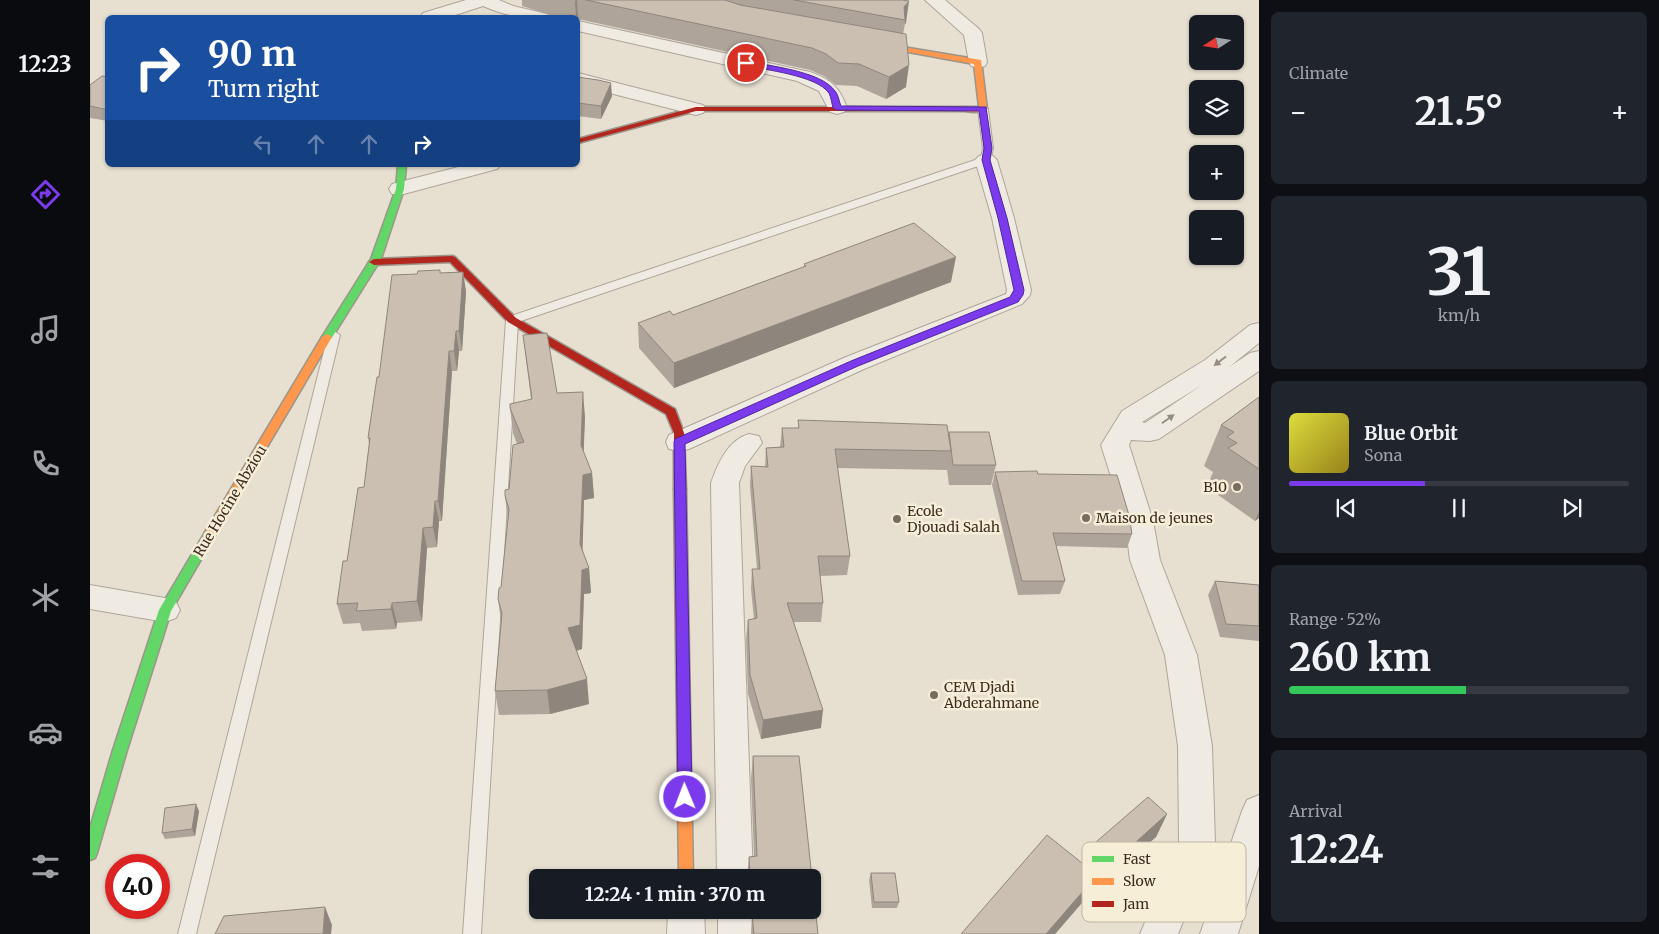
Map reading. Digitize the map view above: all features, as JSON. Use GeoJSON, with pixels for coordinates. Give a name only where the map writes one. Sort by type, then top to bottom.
{"type":"FeatureCollection","features":[{"type":"Feature","properties":{"kind":"street"},"geometry":{"type":"LineString","coordinates":[[429,15],[433,0],[441,0]]}},
{"type":"Feature","properties":{"kind":"street"},"geometry":{"type":"LineString","coordinates":[[436,15],[485,0],[507,10],[528,15]]}},
{"type":"Feature","properties":{"kind":"street"},"geometry":{"type":"LineString","coordinates":[[580,80],[696,109],[983,109],[973,33],[934,0]]}},
{"type":"Feature","properties":{"kind":"street"},"geometry":{"type":"LineString","coordinates":[[580,26],[803,76],[819,82],[832,92],[837,108]]}},
{"type":"Feature","properties":{"kind":"street"},"geometry":{"type":"LineString","coordinates":[[854,40],[978,62]]}},
{"type":"Feature","properties":{"kind":"street"},"geometry":{"type":"LineString","coordinates":[[580,141],[696,109]]}},
{"type":"Feature","properties":{"kind":"street"},"geometry":{"type":"LineString","coordinates":[[679,442],[855,364],[1014,299],[1018,295],[1019,290],[1003,218],[986,160]]}},
{"type":"Feature","properties":{"kind":"street","name":"Rue Hocine Abziou"},"geometry":{"type":"LineString","coordinates":[[90,853],[96,815],[120,750],[165,610],[338,318],[374,262],[400,189],[402,167]]}},
{"type":"Feature","properties":{"kind":"street"},"geometry":{"type":"LineString","coordinates":[[400,189],[482,167]]}},
{"type":"Feature","properties":{"kind":"street"},"geometry":{"type":"LineString","coordinates":[[374,262],[452,260],[512,320],[671,412],[679,433],[686,869]]}},
{"type":"Feature","properties":{"kind":"street"},"geometry":{"type":"LineString","coordinates":[[1198,842],[1195,746],[1180,655],[1144,560],[1139,520],[1116,446],[1130,418],[1214,366],[1259,331]]}},
{"type":"Feature","properties":{"kind":"street"},"geometry":{"type":"LineString","coordinates":[[1123,431],[1150,432],[1259,359]]}},
{"type":"Feature","properties":{"kind":"street"},"geometry":{"type":"LineString","coordinates":[[735,869],[725,483],[732,463],[749,443]]}},
{"type":"Feature","properties":{"kind":"street"},"geometry":{"type":"LineString","coordinates":[[90,597],[165,610]]}},
{"type":"Feature","properties":{"kind":"street"},"geometry":{"type":"LineString","coordinates":[[1246,851],[1259,811]]}},
{"type":"Feature","properties":{"kind":"street"},"geometry":{"type":"LineString","coordinates":[[686,919],[686,934]]}},
{"type":"Feature","properties":{"kind":"street"},"geometry":{"type":"LineString","coordinates":[[736,919],[737,934]]}},
{"type":"Feature","properties":{"kind":"street"},"geometry":{"type":"LineString","coordinates":[[1159,934],[1164,922]]}},
{"type":"Feature","properties":{"kind":"street"},"geometry":{"type":"LineString","coordinates":[[1219,934],[1223,922]]}},
{"type":"Feature","properties":{"kind":"lane"},"geometry":{"type":"LineString","coordinates":[[472,934],[512,320],[986,160],[988,148],[983,109]]}},
{"type":"Feature","properties":{"kind":"lane"},"geometry":{"type":"LineString","coordinates":[[187,934],[338,318]]}},
{"type":"Feature","properties":{"kind":"building"},"geometry":{"type":"Polygon","coordinates":[[[586,0],[725,0],[740,5],[906,34],[909,65],[889,77],[859,64],[838,63],[826,54],[812,48],[586,0]]]}},
{"type":"Feature","properties":{"kind":"building"},"geometry":{"type":"Polygon","coordinates":[[[794,0],[909,1],[904,7],[905,20],[794,0]]]}},
{"type":"Feature","properties":{"kind":"building"},"geometry":{"type":"Polygon","coordinates":[[[102,76],[105,76],[105,109],[90,106],[90,85],[102,76]]]}},
{"type":"Feature","properties":{"kind":"building"},"geometry":{"type":"Polygon","coordinates":[[[580,77],[611,83],[601,106],[580,103],[580,77]]]}},
{"type":"Feature","properties":{"kind":"building"},"geometry":{"type":"Polygon","coordinates":[[[914,223],[956,257],[674,363],[638,323],[670,311],[673,315],[806,266],[804,264],[914,223]]]}},
{"type":"Feature","properties":{"kind":"building"},"geometry":{"type":"Polygon","coordinates":[[[440,270],[440,273],[463,272],[459,331],[456,331],[454,351],[449,351],[438,501],[435,501],[433,527],[423,528],[417,601],[392,603],[391,609],[356,611],[358,603],[337,604],[343,561],[347,561],[358,488],[364,487],[370,438],[368,438],[377,377],[379,377],[392,275],[417,274],[418,271],[440,270]]]}},
{"type":"Feature","properties":{"kind":"building"},"geometry":{"type":"Polygon","coordinates":[[[547,333],[557,393],[583,392],[581,445],[592,473],[583,475],[580,544],[589,568],[582,570],[580,625],[568,628],[587,679],[547,690],[495,691],[502,613],[498,599],[499,588],[501,587],[509,509],[505,490],[509,489],[513,445],[524,442],[510,404],[532,399],[523,335],[547,333]]]}},
{"type":"Feature","properties":{"kind":"building"},"geometry":{"type":"Polygon","coordinates":[[[1259,397],[1259,469],[1228,448],[1237,443],[1227,437],[1234,432],[1221,425],[1259,397]]]}},
{"type":"Feature","properties":{"kind":"building"},"geometry":{"type":"Polygon","coordinates":[[[798,420],[947,425],[951,451],[835,449],[850,556],[818,556],[823,603],[787,603],[823,710],[763,720],[750,675],[748,620],[757,618],[752,569],[760,569],[751,466],[768,467],[766,448],[784,447],[782,428],[799,428],[798,420]]]}},
{"type":"Feature","properties":{"kind":"building"},"geometry":{"type":"Polygon","coordinates":[[[949,432],[989,432],[996,465],[953,465],[949,432]]]}},
{"type":"Feature","properties":{"kind":"building"},"geometry":{"type":"Polygon","coordinates":[[[1037,471],[1038,474],[1117,475],[1129,515],[1132,534],[1053,533],[1065,581],[1022,581],[995,472],[1037,471]]]}},
{"type":"Feature","properties":{"kind":"building"},"geometry":{"type":"Polygon","coordinates":[[[1215,581],[1259,585],[1259,626],[1226,624],[1215,581]]]}},
{"type":"Feature","properties":{"kind":"building"},"geometry":{"type":"Polygon","coordinates":[[[753,756],[799,756],[811,869],[750,869],[749,857],[757,856],[753,756]]]}},
{"type":"Feature","properties":{"kind":"building"},"geometry":{"type":"Polygon","coordinates":[[[1148,797],[1167,814],[1136,842],[1096,842],[1148,797]]]}},
{"type":"Feature","properties":{"kind":"building"},"geometry":{"type":"Polygon","coordinates":[[[196,804],[192,829],[162,833],[165,808],[196,804]]]}},
{"type":"Feature","properties":{"kind":"building"},"geometry":{"type":"Polygon","coordinates":[[[1047,835],[1082,863],[1082,892],[1046,934],[961,934],[1047,835]]]}},
{"type":"Feature","properties":{"kind":"building"},"geometry":{"type":"Polygon","coordinates":[[[871,873],[895,873],[899,902],[874,902],[871,873]]]}},
{"type":"Feature","properties":{"kind":"building"},"geometry":{"type":"Polygon","coordinates":[[[325,907],[323,934],[215,934],[224,916],[325,907]]]}},
{"type":"Feature","properties":{"kind":"building"},"geometry":{"type":"Polygon","coordinates":[[[752,919],[816,919],[818,934],[754,934],[752,919]]]}},
{"type":"Feature","properties":{"kind":"traffic: fast"},"geometry":{"type":"LineString","coordinates":[[327,337],[376,259],[400,189],[402,167]]}},
{"type":"Feature","properties":{"kind":"traffic: fast"},"geometry":{"type":"LineString","coordinates":[[90,853],[120,750],[165,610],[211,532]]}},
{"type":"Feature","properties":{"kind":"traffic: slow"},"geometry":{"type":"LineString","coordinates":[[870,43],[978,62],[983,109],[966,109]]}},
{"type":"Feature","properties":{"kind":"traffic: slow"},"geometry":{"type":"LineString","coordinates":[[211,532],[327,337]]}},
{"type":"Feature","properties":{"kind":"traffic: slow"},"geometry":{"type":"LineString","coordinates":[[680,489],[686,869]]}},
{"type":"Feature","properties":{"kind":"traffic: jam"},"geometry":{"type":"LineString","coordinates":[[580,140],[696,109],[966,109]]}},
{"type":"Feature","properties":{"kind":"traffic: jam"},"geometry":{"type":"LineString","coordinates":[[374,262],[452,259],[512,320],[671,412],[679,433],[680,489]]}},
{"type":"Feature","properties":{"kind":"place","name":"B10"},"geometry":{"type":"Point","coordinates":[1237,487]}},
{"type":"Feature","properties":{"kind":"place","name":"Maison de jeunes"},"geometry":{"type":"Point","coordinates":[1086,518]}},
{"type":"Feature","properties":{"kind":"place","name":"Ecole Djouadi Salah"},"geometry":{"type":"Point","coordinates":[897,519]}},
{"type":"Feature","properties":{"kind":"place","name":"CEM Djadi Abderahmane"},"geometry":{"type":"Point","coordinates":[934,695]}},
{"type":"Feature","properties":{"kind":"route"},"geometry":{"type":"LineString","coordinates":[[685,797],[679,442],[855,364],[1014,299],[1018,295],[1019,290],[1003,218],[986,160],[988,148],[983,109],[837,108],[832,92],[819,82],[803,76],[746,63]]}}]}
